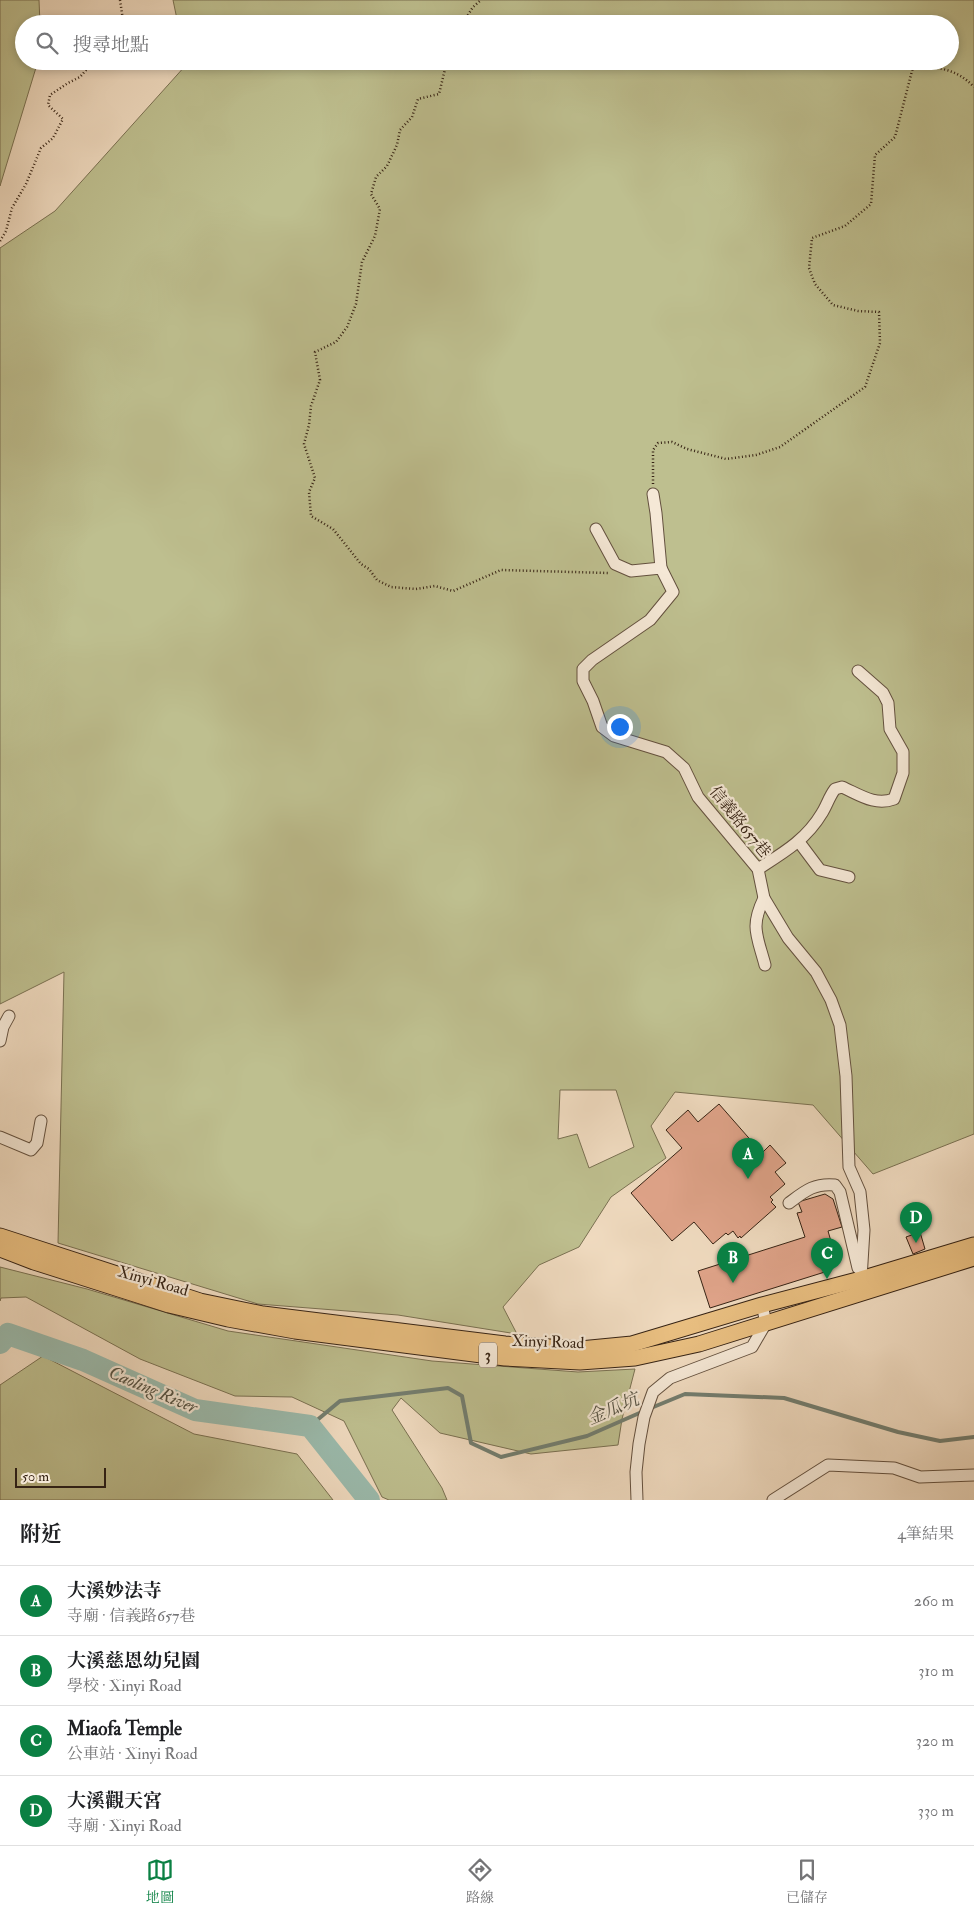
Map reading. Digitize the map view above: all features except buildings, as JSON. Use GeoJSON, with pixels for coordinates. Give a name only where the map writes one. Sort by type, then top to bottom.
{"type":"FeatureCollection","features":[{"type":"Feature","properties":{"kind":"main road","name":"Xinyi Road"},"geometry":{"type":"LineString","coordinates":[[0,1236],[200,1301],[264,1314],[505,1344],[580,1349],[632,1344],[762,1305],[863,1286],[974,1258]]}},
{"type":"Feature","properties":{"kind":"main road","name":"Xinyi Road"},"geometry":{"type":"LineString","coordinates":[[0,1249],[34,1262],[168,1305],[295,1332],[505,1358],[580,1362],[635,1358],[699,1344],[766,1323],[974,1245]]}},
{"type":"Feature","properties":{"kind":"street"},"geometry":{"type":"LineString","coordinates":[[596,529],[615,564],[631,571],[661,568],[653,494]]}},
{"type":"Feature","properties":{"kind":"street","name":"信義路657巷"},"geometry":{"type":"LineString","coordinates":[[661,568],[673,592],[650,620],[592,660],[583,669],[583,681],[602,727],[614,736],[666,752],[684,768],[698,797],[758,869],[764,898],[788,938],[816,972],[831,1000],[840,1025],[846,1076],[848,1167],[860,1192],[864,1230],[863,1286]]}},
{"type":"Feature","properties":{"kind":"street"},"geometry":{"type":"LineString","coordinates":[[758,869],[799,842],[822,813],[834,789],[842,787],[868,799],[884,802],[894,799],[903,773],[903,752],[890,729],[888,702],[883,693],[858,671]]}},
{"type":"Feature","properties":{"kind":"street"},"geometry":{"type":"LineString","coordinates":[[799,842],[820,870],[849,877]]}},
{"type":"Feature","properties":{"kind":"street"},"geometry":{"type":"LineString","coordinates":[[764,898],[756,915],[756,931],[765,965]]}},
{"type":"Feature","properties":{"kind":"street"},"geometry":{"type":"LineString","coordinates":[[0,1041],[3,1027],[9,1016]]}},
{"type":"Feature","properties":{"kind":"street"},"geometry":{"type":"LineString","coordinates":[[0,1137],[31,1150],[37,1144],[41,1121]]}},
{"type":"Feature","properties":{"kind":"street"},"geometry":{"type":"LineString","coordinates":[[789,1203],[804,1191],[822,1184],[835,1186],[840,1192],[863,1286]]}},
{"type":"Feature","properties":{"kind":"street"},"geometry":{"type":"LineString","coordinates":[[636,1500],[638,1444],[652,1392],[670,1378],[752,1347],[766,1323],[762,1305]]}},
{"type":"Feature","properties":{"kind":"street"},"geometry":{"type":"LineString","coordinates":[[773,1500],[828,1465],[894,1468],[920,1477],[974,1475]]}},
{"type":"Feature","properties":{"kind":"path"},"geometry":{"type":"LineString","coordinates":[[120,0],[122,15]]}},
{"type":"Feature","properties":{"kind":"path"},"geometry":{"type":"LineString","coordinates":[[468,15],[481,0]]}},
{"type":"Feature","properties":{"kind":"path"},"geometry":{"type":"LineString","coordinates":[[0,241],[6,231],[12,208],[26,184],[42,148],[53,138],[62,119],[48,104],[50,95],[68,82],[80,77],[86,70]]}},
{"type":"Feature","properties":{"kind":"path"},"geometry":{"type":"LineString","coordinates":[[445,70],[439,94],[418,99],[412,117],[400,130],[397,145],[387,166],[376,177],[371,194],[380,210],[375,236],[362,262],[356,304],[347,326],[336,342],[316,352],[320,380],[310,406],[309,425],[304,444],[315,478],[309,492],[310,516],[333,529],[361,564],[369,568],[377,580],[391,587],[416,589],[435,586],[453,591],[501,570],[598,573],[631,571]]}},
{"type":"Feature","properties":{"kind":"path"},"geometry":{"type":"LineString","coordinates":[[653,494],[653,450],[658,443],[672,442],[687,449],[726,459],[756,455],[780,447],[865,387],[880,343],[879,312],[833,305],[815,284],[809,268],[812,238],[845,226],[871,204],[875,155],[895,137],[913,70]]}},
{"type":"Feature","properties":{"kind":"path"},"geometry":{"type":"LineString","coordinates":[[946,70],[964,76],[974,87]]}},
{"type":"Feature","properties":{"kind":"green space"},"geometry":{"type":"Polygon","coordinates":[[[0,0],[39,0],[40,15],[15,15],[15,70],[35,70],[0,186],[0,0]]]}},
{"type":"Feature","properties":{"kind":"green space"},"geometry":{"type":"Polygon","coordinates":[[[173,0],[974,0],[974,1134],[873,1174],[813,1105],[675,1092],[651,1126],[666,1158],[611,1197],[579,1247],[539,1265],[503,1307],[517,1334],[398,1315],[258,1304],[58,1243],[64,972],[0,1004],[0,248],[55,211],[182,70],[959,70],[959,15],[176,15],[173,0]],[[560,1090],[558,1139],[577,1134],[589,1168],[634,1147],[616,1090],[560,1090]]]}},
{"type":"Feature","properties":{"kind":"green space"},"geometry":{"type":"Polygon","coordinates":[[[0,1267],[87,1289],[228,1331],[432,1361],[578,1372],[635,1369],[622,1419],[618,1445],[531,1454],[440,1433],[401,1398],[392,1410],[442,1488],[447,1500],[389,1500],[382,1497],[344,1421],[292,1397],[235,1396],[140,1359],[26,1297],[1,1298],[0,1301],[0,1267]]]}},
{"type":"Feature","properties":{"kind":"green space"},"geometry":{"type":"Polygon","coordinates":[[[43,1356],[194,1434],[297,1454],[333,1500],[0,1500],[0,1385],[43,1356]]]}},
{"type":"Feature","properties":{"kind":"waterway","name":"Caoling River"},"geometry":{"type":"LineString","coordinates":[[0,1343],[8,1334],[83,1360],[195,1410],[310,1426],[369,1500]]}},
{"type":"Feature","properties":{"kind":"waterway","name":"金瓜坑"},"geometry":{"type":"LineString","coordinates":[[310,1426],[340,1401],[448,1388],[462,1396],[471,1443],[501,1457],[587,1436],[644,1411]]}},
{"type":"Feature","properties":{"kind":"waterway","name":"金瓜坑"},"geometry":{"type":"LineString","coordinates":[[651,1408],[685,1394],[784,1398],[898,1432],[940,1441],[974,1437]]}},
{"type":"Feature","properties":{"kind":"place","name":"大溪妙法寺"},"geometry":{"type":"Point","coordinates":[748,1179]}},
{"type":"Feature","properties":{"kind":"place","name":"大溪觀天宮"},"geometry":{"type":"Point","coordinates":[916,1243]}},
{"type":"Feature","properties":{"kind":"place","name":"Miaofa Temple"},"geometry":{"type":"Point","coordinates":[827,1279]}},
{"type":"Feature","properties":{"kind":"place","name":"大溪慈恩幼兒園"},"geometry":{"type":"Point","coordinates":[733,1283]}}]}
